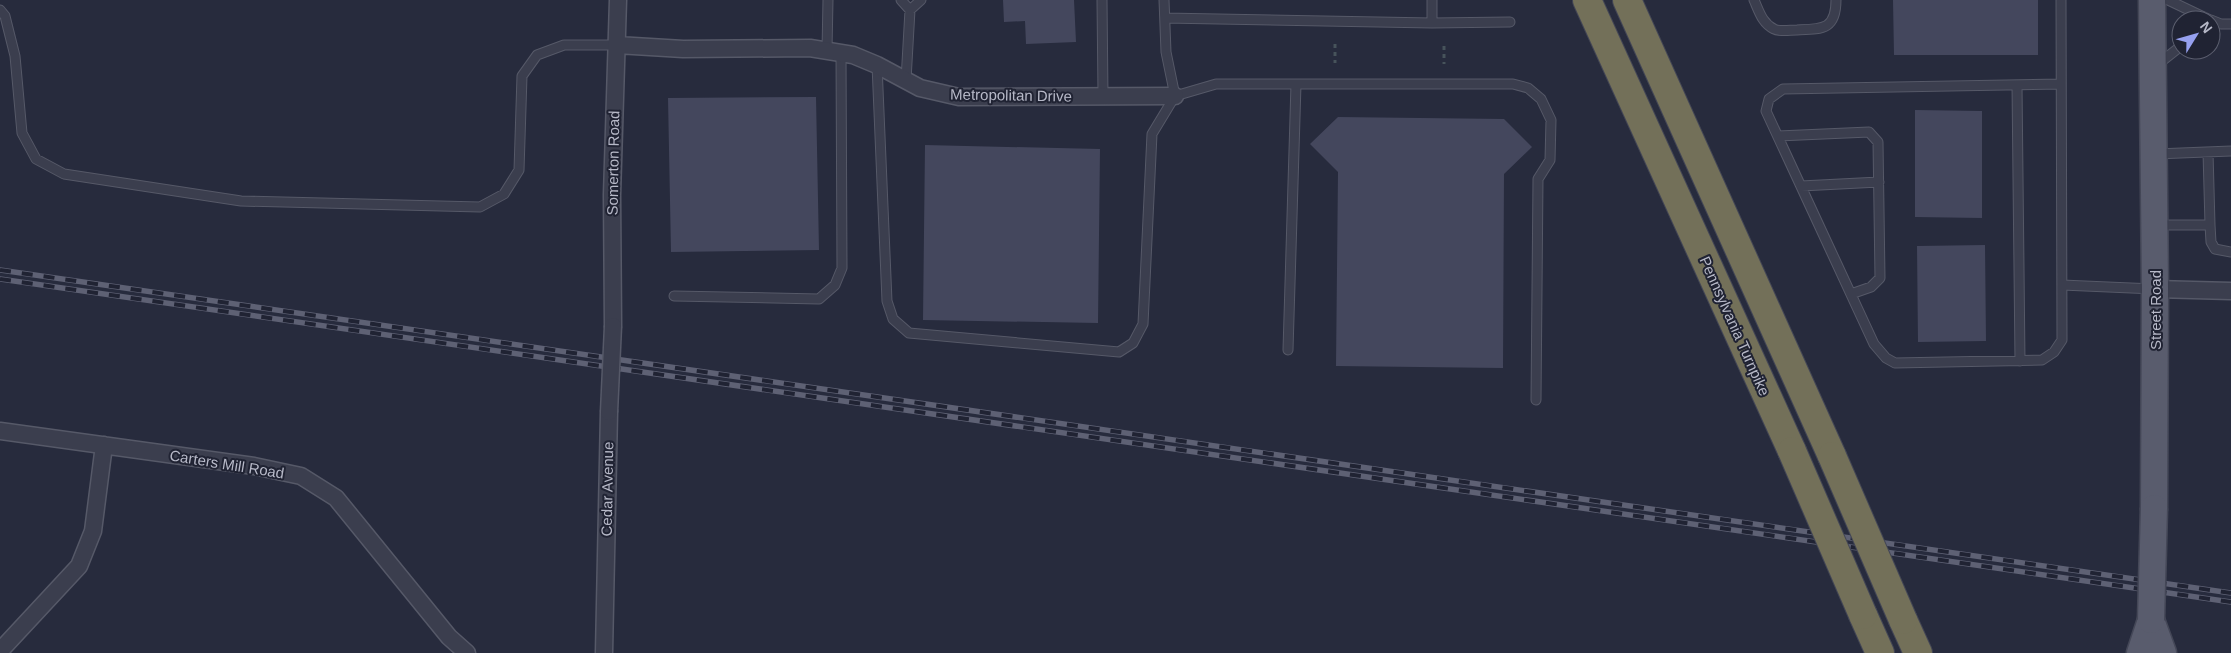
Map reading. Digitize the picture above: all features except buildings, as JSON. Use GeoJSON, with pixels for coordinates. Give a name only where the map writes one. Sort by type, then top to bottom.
{"type":"FeatureCollection","features":[{"type":"Feature","properties":{"kind":"highway","name":"Pennsylvania Turnpike"},"geometry":{"type":"LineString","coordinates":[[1587,0],[1792,451],[1880,653]]}},
{"type":"Feature","properties":{"kind":"highway"},"geometry":{"type":"LineString","coordinates":[[1627,0],[1832,456],[1918,653]]}},
{"type":"Feature","properties":{"kind":"main road","name":"Street Road"},"geometry":{"type":"LineString","coordinates":[[2140,653],[2151,620],[2154,508],[2156,289],[2152,0]]}},
{"type":"Feature","properties":{"kind":"main road","name":"Street Road"},"geometry":{"type":"LineString","coordinates":[[2151,620],[2163,653]]}},
{"type":"Feature","properties":{"kind":"street","name":"Somerton Road"},"geometry":{"type":"LineString","coordinates":[[613,326],[612,195],[618,0]]}},
{"type":"Feature","properties":{"kind":"street","name":"Metropolitan Drive"},"geometry":{"type":"LineString","coordinates":[[618,45],[683,49],[810,48],[834,51],[877,65],[920,88],[959,97],[1174,96]]}},
{"type":"Feature","properties":{"kind":"street"},"geometry":{"type":"LineString","coordinates":[[2156,289],[2231,291]]}},
{"type":"Feature","properties":{"kind":"street","name":"Cedar Avenue"},"geometry":{"type":"LineString","coordinates":[[604,653],[609,412],[613,326]]}},
{"type":"Feature","properties":{"kind":"street","name":"Carters Mill Road"},"geometry":{"type":"LineString","coordinates":[[0,431],[254,466],[302,476],[336,498],[449,637],[467,653]]}},
{"type":"Feature","properties":{"kind":"street"},"geometry":{"type":"LineString","coordinates":[[0,652],[79,566],[93,530],[104,445]]}},
{"type":"Feature","properties":{"kind":"lane"},"geometry":{"type":"LineString","coordinates":[[674,296],[819,299],[835,286],[842,268],[834,51],[828,0]]}},
{"type":"Feature","properties":{"kind":"lane"},"geometry":{"type":"LineString","coordinates":[[901,0],[910,10]]}},
{"type":"Feature","properties":{"kind":"lane"},"geometry":{"type":"LineString","coordinates":[[906,80],[910,10],[921,0]]}},
{"type":"Feature","properties":{"kind":"lane"},"geometry":{"type":"LineString","coordinates":[[1102,0],[1103,95]]}},
{"type":"Feature","properties":{"kind":"lane"},"geometry":{"type":"LineString","coordinates":[[877,65],[887,302],[893,319],[909,333],[1119,352],[1133,343],[1143,324],[1152,134],[1174,96],[1166,52],[1164,0]]}},
{"type":"Feature","properties":{"kind":"lane"},"geometry":{"type":"LineString","coordinates":[[1432,0],[1432,23]]}},
{"type":"Feature","properties":{"kind":"lane"},"geometry":{"type":"LineString","coordinates":[[1754,0],[1764,22],[1775,30],[1821,29],[1830,24],[1836,14],[1836,0]]}},
{"type":"Feature","properties":{"kind":"lane"},"geometry":{"type":"LineString","coordinates":[[2061,0],[2062,340],[2054,352],[2042,360],[1895,363],[1886,358],[1874,344],[1766,111],[1769,99],[1783,89],[2061,84]]}},
{"type":"Feature","properties":{"kind":"lane"},"geometry":{"type":"LineString","coordinates":[[2168,0],[2189,10]]}},
{"type":"Feature","properties":{"kind":"lane"},"geometry":{"type":"LineString","coordinates":[[0,10],[5,16],[14,56],[22,133],[36,159],[64,174],[241,202],[480,207],[504,194],[519,170],[522,76],[537,55],[564,45],[618,45]]}},
{"type":"Feature","properties":{"kind":"lane"},"geometry":{"type":"LineString","coordinates":[[1164,18],[1432,23],[1510,22]]}},
{"type":"Feature","properties":{"kind":"lane"},"geometry":{"type":"LineString","coordinates":[[2221,24],[2231,24]]}},
{"type":"Feature","properties":{"kind":"lane"},"geometry":{"type":"LineString","coordinates":[[2153,68],[2171,54]]}},
{"type":"Feature","properties":{"kind":"lane"},"geometry":{"type":"LineString","coordinates":[[1174,96],[1216,84],[1513,84],[1528,88],[1541,100],[1551,120],[1550,160],[1538,179],[1536,400]]}},
{"type":"Feature","properties":{"kind":"lane"},"geometry":{"type":"LineString","coordinates":[[1288,350],[1296,84]]}},
{"type":"Feature","properties":{"kind":"lane"},"geometry":{"type":"LineString","coordinates":[[2017,85],[2020,361]]}},
{"type":"Feature","properties":{"kind":"lane"},"geometry":{"type":"LineString","coordinates":[[1778,136],[1868,132],[1878,142],[1880,278],[1871,287],[1851,294]]}},
{"type":"Feature","properties":{"kind":"lane"},"geometry":{"type":"LineString","coordinates":[[2154,154],[2231,151]]}},
{"type":"Feature","properties":{"kind":"lane"},"geometry":{"type":"LineString","coordinates":[[2208,152],[2211,242],[2215,249],[2231,252]]}},
{"type":"Feature","properties":{"kind":"lane"},"geometry":{"type":"LineString","coordinates":[[1801,186],[1879,182]]}},
{"type":"Feature","properties":{"kind":"lane"},"geometry":{"type":"LineString","coordinates":[[2155,226],[2210,225]]}},
{"type":"Feature","properties":{"kind":"lane"},"geometry":{"type":"LineString","coordinates":[[2062,285],[2156,289]]}},
{"type":"Feature","properties":{"kind":"path"},"geometry":{"type":"LineString","coordinates":[[1335,44],[1335,63]]}},
{"type":"Feature","properties":{"kind":"path"},"geometry":{"type":"LineString","coordinates":[[1444,46],[1444,64]]}},
{"type":"Feature","properties":{"kind":"railway"},"geometry":{"type":"LineString","coordinates":[[0,270],[2231,593]]}},
{"type":"Feature","properties":{"kind":"railway"},"geometry":{"type":"LineString","coordinates":[[0,279],[2231,602]]}}]}
